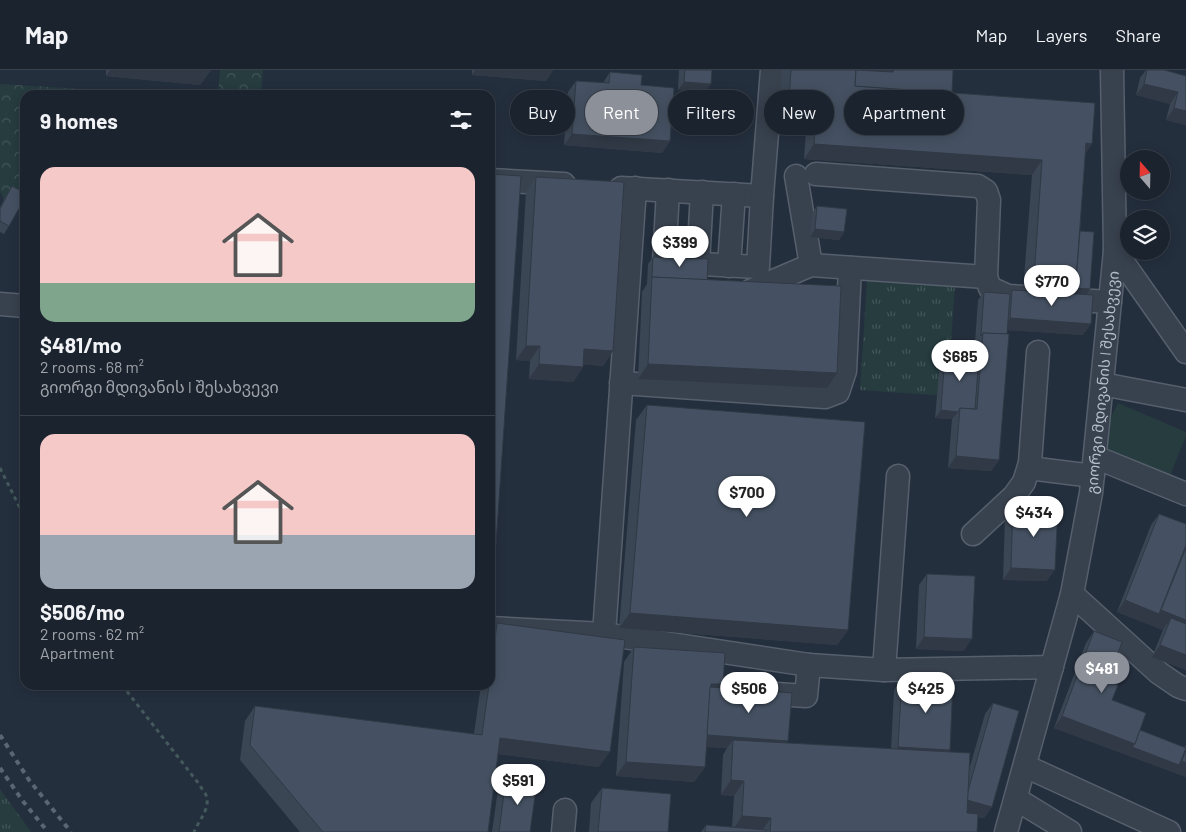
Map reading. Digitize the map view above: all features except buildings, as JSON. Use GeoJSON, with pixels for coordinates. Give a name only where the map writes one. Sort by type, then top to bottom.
{"type":"FeatureCollection","features":[{"type":"Feature","properties":{"kind":"street"},"geometry":{"type":"LineString","coordinates":[[668,190],[664,262],[758,267],[772,70]]}},
{"type":"Feature","properties":{"kind":"street","name":"გიორგი მდივანის I შესახვევი"},"geometry":{"type":"LineString","coordinates":[[1006,832],[1026,766],[1072,594],[1091,493],[1115,251],[1112,70]]}},
{"type":"Feature","properties":{"kind":"street"},"geometry":{"type":"LineString","coordinates":[[811,265],[806,175],[978,186],[986,191],[989,200],[986,277],[990,288],[1008,296],[1110,302]]}},
{"type":"Feature","properties":{"kind":"street"},"geometry":{"type":"LineString","coordinates":[[495,180],[762,196]]}},
{"type":"Feature","properties":{"kind":"street"},"geometry":{"type":"LineString","coordinates":[[604,634],[635,188]]}},
{"type":"Feature","properties":{"kind":"street"},"geometry":{"type":"LineString","coordinates":[[698,264],[702,192]]}},
{"type":"Feature","properties":{"kind":"street"},"geometry":{"type":"LineString","coordinates":[[730,266],[734,194]]}},
{"type":"Feature","properties":{"kind":"street"},"geometry":{"type":"LineString","coordinates":[[1115,251],[1186,352]]}},
{"type":"Feature","properties":{"kind":"street"},"geometry":{"type":"LineString","coordinates":[[750,291],[811,265],[986,277]]}},
{"type":"Feature","properties":{"kind":"street"},"geometry":{"type":"LineString","coordinates":[[621,383],[826,397],[838,392],[846,371],[850,268]]}},
{"type":"Feature","properties":{"kind":"street"},"geometry":{"type":"LineString","coordinates":[[0,304],[20,306]]}},
{"type":"Feature","properties":{"kind":"street"},"geometry":{"type":"LineString","coordinates":[[973,534],[1014,496],[1024,482],[1030,463],[1038,352]]}},
{"type":"Feature","properties":{"kind":"street"},"geometry":{"type":"LineString","coordinates":[[1102,384],[1186,400]]}},
{"type":"Feature","properties":{"kind":"street"},"geometry":{"type":"LineString","coordinates":[[1030,463],[1037,469],[1094,466],[1186,494]]}},
{"type":"Feature","properties":{"kind":"street"},"geometry":{"type":"LineString","coordinates":[[884,670],[898,476]]}},
{"type":"Feature","properties":{"kind":"street"},"geometry":{"type":"LineString","coordinates":[[1072,594],[1159,673],[1186,689]]}},
{"type":"Feature","properties":{"kind":"street"},"geometry":{"type":"LineString","coordinates":[[495,628],[604,634],[809,665],[884,670],[1052,667]]}},
{"type":"Feature","properties":{"kind":"street"},"geometry":{"type":"LineString","coordinates":[[741,692],[806,696],[809,665]]}},
{"type":"Feature","properties":{"kind":"street"},"geometry":{"type":"LineString","coordinates":[[1026,766],[1169,832]]}},
{"type":"Feature","properties":{"kind":"street"},"geometry":{"type":"LineString","coordinates":[[1016,799],[1070,832]]}},
{"type":"Feature","properties":{"kind":"street"},"geometry":{"type":"LineString","coordinates":[[563,832],[565,810]]}},
{"type":"Feature","properties":{"kind":"path"},"geometry":{"type":"LineString","coordinates":[[0,468],[20,508]]}},
{"type":"Feature","properties":{"kind":"path"},"geometry":{"type":"LineString","coordinates":[[126,690],[199,784],[206,796],[207,810],[194,832]]}},
{"type":"Feature","properties":{"kind":"green space"},"geometry":{"type":"Polygon","coordinates":[[[220,70],[263,70],[261,90],[218,90],[220,70]]]}},
{"type":"Feature","properties":{"kind":"green space"},"geometry":{"type":"Polygon","coordinates":[[[0,84],[99,90],[20,90],[20,201],[4,200],[0,191],[0,84]]]}},
{"type":"Feature","properties":{"kind":"green space"},"geometry":{"type":"Polygon","coordinates":[[[867,280],[955,286],[947,396],[860,390],[867,280]]]}},
{"type":"Feature","properties":{"kind":"green space"},"geometry":{"type":"Polygon","coordinates":[[[1118,403],[1186,432],[1169,478],[1095,450],[1118,403]]]}},
{"type":"Feature","properties":{"kind":"green space"},"geometry":{"type":"Polygon","coordinates":[[[0,789],[31,832],[0,832],[0,789]]]}},
{"type":"Feature","properties":{"kind":"railway"},"geometry":{"type":"LineString","coordinates":[[0,735],[29,780],[71,832]]}},
{"type":"Feature","properties":{"kind":"railway"},"geometry":{"type":"LineString","coordinates":[[0,768],[22,800],[48,832]]}}]}
